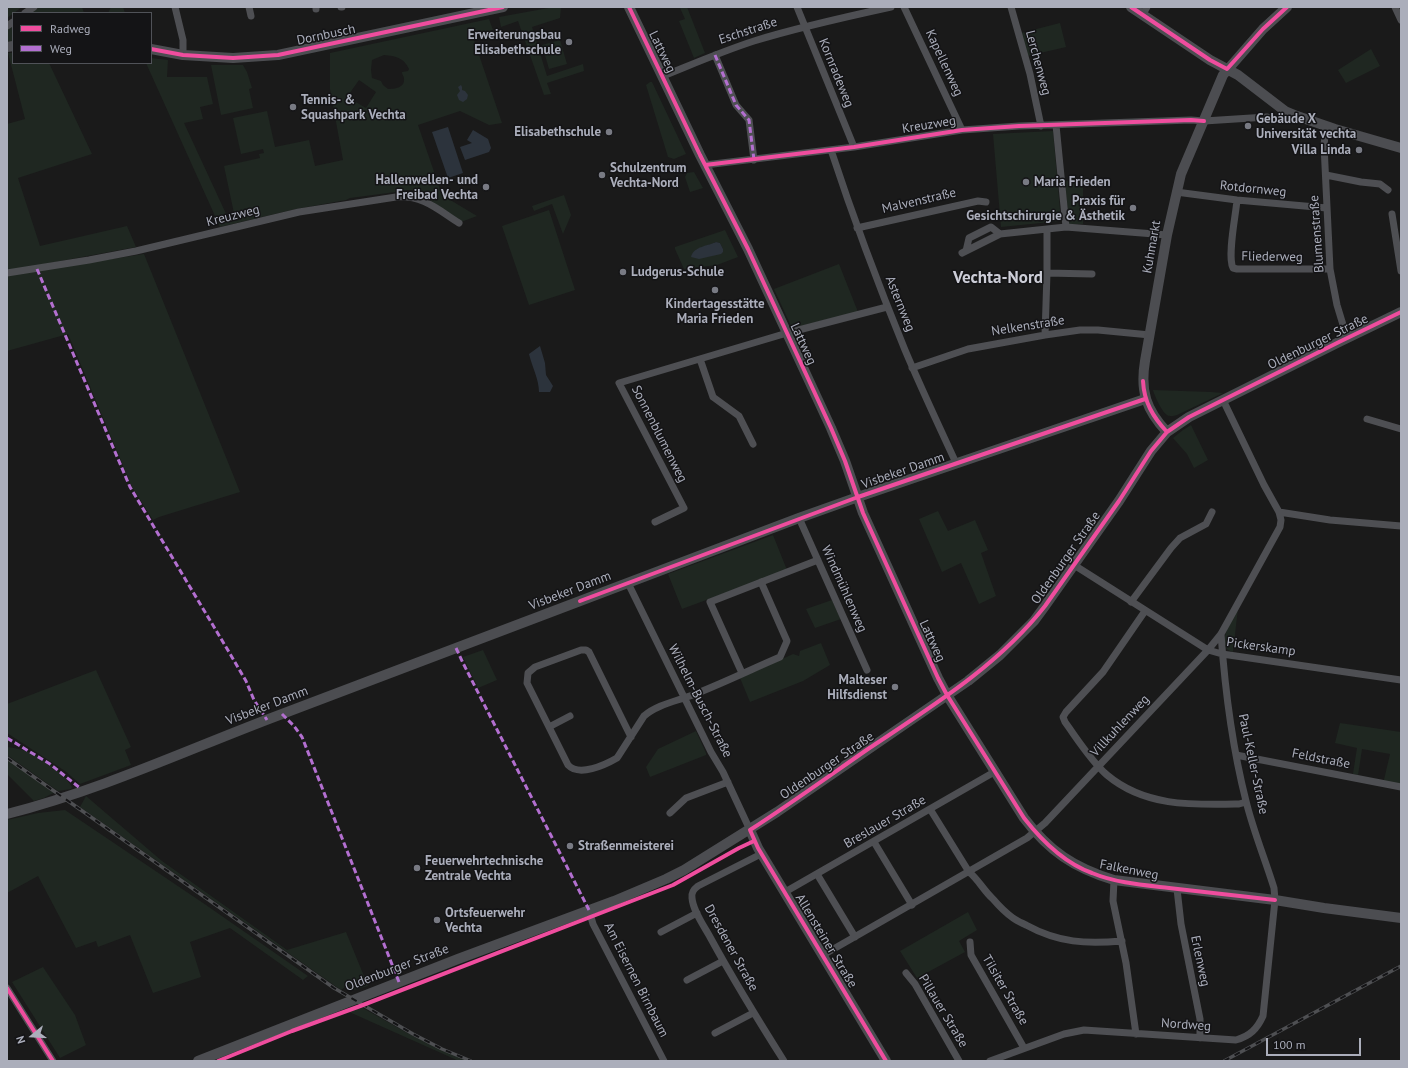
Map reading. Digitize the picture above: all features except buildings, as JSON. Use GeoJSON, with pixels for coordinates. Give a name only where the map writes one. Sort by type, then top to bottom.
{"type":"FeatureCollection","features":[{"type":"Feature","properties":{"kind":"street"},"geometry":{"type":"LineString","coordinates":[[175,7],[182,40],[183,55]]}},
{"type":"Feature","properties":{"kind":"street"},"geometry":{"type":"LineString","coordinates":[[249,7],[251,16]]}},
{"type":"Feature","properties":{"kind":"street","name":"Dornbusch"},"geometry":{"type":"LineString","coordinates":[[152,49],[183,55],[233,58],[278,55],[503,7]]}},
{"type":"Feature","properties":{"kind":"street","name":"Lattweg"},"geometry":{"type":"LineString","coordinates":[[630,7],[705,165],[748,249],[787,333],[839,446],[874,539],[947,695]]}},
{"type":"Feature","properties":{"kind":"street","name":"Kornradeweg"},"geometry":{"type":"LineString","coordinates":[[797,7],[854,147]]}},
{"type":"Feature","properties":{"kind":"street","name":"Eschstraße"},"geometry":{"type":"LineString","coordinates":[[663,76],[754,41],[804,26],[891,7]]}},
{"type":"Feature","properties":{"kind":"street","name":"Kapellenweg"},"geometry":{"type":"LineString","coordinates":[[904,7],[962,130]]}},
{"type":"Feature","properties":{"kind":"street","name":"Lerchenweg"},"geometry":{"type":"LineString","coordinates":[[1011,7],[1030,74],[1041,126]]}},
{"type":"Feature","properties":{"kind":"street"},"geometry":{"type":"LineString","coordinates":[[1131,7],[1145,11],[1210,60],[1238,75],[1285,111],[1326,127],[1401,148]]}},
{"type":"Feature","properties":{"kind":"street","name":"Kuhmarkt"},"geometry":{"type":"LineString","coordinates":[[1167,432],[1155,418],[1145,399],[1143,372],[1176,192],[1216,90],[1227,69],[1263,29],[1287,7]]}},
{"type":"Feature","properties":{"kind":"street"},"geometry":{"type":"LineString","coordinates":[[1395,7],[1401,20]]}},
{"type":"Feature","properties":{"kind":"street"},"geometry":{"type":"LineString","coordinates":[[715,55],[736,105],[749,120],[754,160]]}},
{"type":"Feature","properties":{"kind":"street","name":"Kreuzweg"},"geometry":{"type":"LineString","coordinates":[[705,165],[854,147],[962,130],[1056,125],[1191,120],[1204,121],[1266,117]]}},
{"type":"Feature","properties":{"kind":"street"},"geometry":{"type":"LineString","coordinates":[[1056,125],[1066,227]]}},
{"type":"Feature","properties":{"kind":"street","name":"Blumenstraße"},"geometry":{"type":"LineString","coordinates":[[1326,127],[1324,145],[1330,269],[1337,305],[1347,338]]}},
{"type":"Feature","properties":{"kind":"street","name":"Asternweg"},"geometry":{"type":"LineString","coordinates":[[831,150],[857,228],[887,307],[912,368],[956,463]]}},
{"type":"Feature","properties":{"kind":"street"},"geometry":{"type":"LineString","coordinates":[[1326,175],[1380,184],[1388,190]]}},
{"type":"Feature","properties":{"kind":"street","name":"Rotdornweg"},"geometry":{"type":"LineString","coordinates":[[1176,192],[1237,200],[1327,208]]}},
{"type":"Feature","properties":{"kind":"street","name":"Kreuzweg"},"geometry":{"type":"LineString","coordinates":[[7,273],[82,262],[136,251],[299,212],[396,197],[408,196],[420,199],[459,223]]}},
{"type":"Feature","properties":{"kind":"street","name":"Fliederweg"},"geometry":{"type":"LineString","coordinates":[[1237,200],[1232,242],[1233,268],[1330,269]]}},
{"type":"Feature","properties":{"kind":"street","name":"Malvenstraße"},"geometry":{"type":"LineString","coordinates":[[857,228],[978,201],[986,202]]}},
{"type":"Feature","properties":{"kind":"street"},"geometry":{"type":"LineString","coordinates":[[1392,214],[1401,271]]}},
{"type":"Feature","properties":{"kind":"street"},"geometry":{"type":"LineString","coordinates":[[964,252],[1000,234],[1066,227],[1167,235]]}},
{"type":"Feature","properties":{"kind":"street"},"geometry":{"type":"LineString","coordinates":[[1045,335],[1047,273],[1046,229]]}},
{"type":"Feature","properties":{"kind":"street"},"geometry":{"type":"LineString","coordinates":[[1047,273],[1092,274]]}},
{"type":"Feature","properties":{"kind":"street"},"geometry":{"type":"LineString","coordinates":[[752,444],[739,416],[713,397],[700,358],[787,333],[887,307]]}},
{"type":"Feature","properties":{"kind":"street","name":"Oldenburger Straße"},"geometry":{"type":"LineString","coordinates":[[198,1061],[360,997],[652,886],[678,873],[750,830],[947,695],[988,665],[1022,633],[1045,606],[1119,501],[1151,451],[1167,432],[1189,417],[1401,312]]}},
{"type":"Feature","properties":{"kind":"street","name":"Nelkenstraße"},"geometry":{"type":"LineString","coordinates":[[912,368],[968,348],[1080,330],[1098,330],[1150,335]]}},
{"type":"Feature","properties":{"kind":"street","name":"Sonnenblumenweg"},"geometry":{"type":"LineString","coordinates":[[655,522],[684,508],[619,383],[700,358]]}},
{"type":"Feature","properties":{"kind":"street","name":"Visbeker Damm"},"geometry":{"type":"LineString","coordinates":[[7,814],[46,804],[86,791],[282,714],[799,518],[1145,399]]}},
{"type":"Feature","properties":{"kind":"street"},"geometry":{"type":"LineString","coordinates":[[1223,400],[1264,485],[1279,512],[1330,520],[1401,526]]}},
{"type":"Feature","properties":{"kind":"street"},"geometry":{"type":"LineString","coordinates":[[1367,419],[1401,429]]}},
{"type":"Feature","properties":{"kind":"street"},"geometry":{"type":"LineString","coordinates":[[1131,602],[1180,538],[1206,524],[1212,512]]}},
{"type":"Feature","properties":{"kind":"street","name":"Villkuhlenweg"},"geometry":{"type":"LineString","coordinates":[[823,955],[1028,838],[1045,823],[1208,650],[1221,634],[1280,527],[1282,520],[1279,512]]}},
{"type":"Feature","properties":{"kind":"street","name":"Windmühlenweg"},"geometry":{"type":"LineString","coordinates":[[799,518],[867,670]]}},
{"type":"Feature","properties":{"kind":"street"},"geometry":{"type":"LineString","coordinates":[[742,673],[710,602],[818,560]]}},
{"type":"Feature","properties":{"kind":"street","name":"Pickerskamp"},"geometry":{"type":"LineString","coordinates":[[1074,565],[1208,650],[1222,654],[1401,680]]}},
{"type":"Feature","properties":{"kind":"street"},"geometry":{"type":"LineString","coordinates":[[630,737],[589,652],[586,650],[581,650],[535,666],[528,673],[527,683],[568,765],[572,769],[583,771],[617,758],[644,716],[648,713],[780,657],[787,640],[761,582]]}},
{"type":"Feature","properties":{"kind":"street","name":"Wilhelm-Busch-Straße"},"geometry":{"type":"LineString","coordinates":[[628,583],[728,782],[750,830]]}},
{"type":"Feature","properties":{"kind":"street"},"geometry":{"type":"LineString","coordinates":[[1145,611],[1103,672],[1066,712],[1063,717],[1065,722],[1098,766],[1107,775],[1122,786],[1144,797],[1190,804],[1239,804],[1246,802]]}},
{"type":"Feature","properties":{"kind":"street"},"geometry":{"type":"LineString","coordinates":[[1221,634],[1222,654]]}},
{"type":"Feature","properties":{"kind":"street","name":"Paul-Keller-Straße"},"geometry":{"type":"LineString","coordinates":[[1222,654],[1236,755],[1246,802],[1274,888],[1275,900]]}},
{"type":"Feature","properties":{"kind":"street","name":"Falkenweg"},"geometry":{"type":"LineString","coordinates":[[947,695],[1034,832],[1063,857],[1078,867],[1114,880],[1176,889],[1275,900],[1401,918]]}},
{"type":"Feature","properties":{"kind":"street"},"geometry":{"type":"LineString","coordinates":[[549,727],[570,716]]}},
{"type":"Feature","properties":{"kind":"street","name":"Feldstraße"},"geometry":{"type":"LineString","coordinates":[[1236,755],[1401,787]]}},
{"type":"Feature","properties":{"kind":"street","name":"Breslauer Straße"},"geometry":{"type":"LineString","coordinates":[[785,892],[996,771]]}},
{"type":"Feature","properties":{"kind":"street"},"geometry":{"type":"LineString","coordinates":[[670,813],[686,798],[728,782]]}},
{"type":"Feature","properties":{"kind":"street"},"geometry":{"type":"LineString","coordinates":[[930,810],[968,872],[975,876],[980,886],[1013,918],[1040,933],[1060,939],[1083,942],[1122,941]]}},
{"type":"Feature","properties":{"kind":"street","name":"Allensteiner Straße"},"geometry":{"type":"LineString","coordinates":[[750,830],[755,843],[886,1061]]}},
{"type":"Feature","properties":{"kind":"street"},"geometry":{"type":"LineString","coordinates":[[874,842],[912,905]]}},
{"type":"Feature","properties":{"kind":"street","name":"Dresdener Straße"},"geometry":{"type":"LineString","coordinates":[[762,854],[698,886],[691,894],[697,913],[723,962],[753,1013],[784,1061]]}},
{"type":"Feature","properties":{"kind":"street"},"geometry":{"type":"LineString","coordinates":[[817,874],[855,937]]}},
{"type":"Feature","properties":{"kind":"street"},"geometry":{"type":"LineString","coordinates":[[1114,880],[1113,901],[1132,997],[1136,1034]]}},
{"type":"Feature","properties":{"kind":"street","name":"Erlenweg"},"geometry":{"type":"LineString","coordinates":[[1176,889],[1180,919],[1200,1019],[1200,1038]]}},
{"type":"Feature","properties":{"kind":"street","name":"Nordweg"},"geometry":{"type":"LineString","coordinates":[[990,1061],[1064,1034],[1084,1030],[1236,1040],[1251,1034],[1259,1025],[1263,1016],[1275,900]]}},
{"type":"Feature","properties":{"kind":"street","name":"Am Eisernen Birnbaum"},"geometry":{"type":"LineString","coordinates":[[589,910],[594,924],[664,1061]]}},
{"type":"Feature","properties":{"kind":"street"},"geometry":{"type":"LineString","coordinates":[[661,932],[697,913]]}},
{"type":"Feature","properties":{"kind":"street","name":"Tilsiter Straße"},"geometry":{"type":"LineString","coordinates":[[970,942],[971,955],[1024,1048]]}},
{"type":"Feature","properties":{"kind":"street"},"geometry":{"type":"LineString","coordinates":[[687,980],[723,962]]}},
{"type":"Feature","properties":{"kind":"street","name":"Pillauer Straße"},"geometry":{"type":"LineString","coordinates":[[906,973],[915,984],[959,1061]]}},
{"type":"Feature","properties":{"kind":"street"},"geometry":{"type":"LineString","coordinates":[[7,988],[53,1061]]}},
{"type":"Feature","properties":{"kind":"street"},"geometry":{"type":"LineString","coordinates":[[715,1033],[753,1013]]}},
{"type":"Feature","properties":{"kind":"shaded area"},"geometry":{"type":"Polygon","coordinates":[[[7,7],[22,7],[15,12],[12,12],[12,14],[7,18],[7,7]]]}},
{"type":"Feature","properties":{"kind":"shaded area"},"geometry":{"type":"Polygon","coordinates":[[[39,7],[82,7],[84,12],[32,12],[39,7]]]}},
{"type":"Feature","properties":{"kind":"shaded area"},"geometry":{"type":"Polygon","coordinates":[[[111,7],[123,7],[125,12],[108,12],[111,7]]]}},
{"type":"Feature","properties":{"kind":"shaded area"},"geometry":{"type":"Polygon","coordinates":[[[561,7],[560,18],[532,27],[547,76],[583,64],[584,71],[547,83],[551,94],[544,95],[518,21],[501,27],[499,17],[561,7]]]}},
{"type":"Feature","properties":{"kind":"shaded area"},"geometry":{"type":"Polygon","coordinates":[[[687,7],[705,53],[694,58],[679,21],[685,19],[680,8],[687,7]]]}},
{"type":"Feature","properties":{"kind":"shaded area"},"geometry":{"type":"Polygon","coordinates":[[[489,19],[493,30],[473,37],[502,123],[489,125],[460,111],[418,125],[442,195],[477,216],[461,222],[420,193],[411,190],[350,198],[220,227],[146,64],[152,64],[152,58],[168,60],[167,77],[207,77],[213,104],[200,107],[203,119],[184,123],[228,218],[235,218],[224,166],[260,158],[259,154],[264,153],[263,149],[241,154],[233,118],[267,111],[275,147],[309,140],[315,166],[343,160],[330,89],[330,53],[489,19]],[[384,55],[372,60],[372,78],[381,81],[388,89],[401,86],[404,82],[402,72],[408,71],[409,69],[405,62],[392,56],[384,55]],[[359,80],[347,97],[366,108],[376,92],[359,80]]]}},
{"type":"Feature","properties":{"kind":"shaded area"},"geometry":{"type":"Polygon","coordinates":[[[1060,23],[1066,47],[1027,56],[1021,33],[1060,23]]]}},
{"type":"Feature","properties":{"kind":"shaded area"},"geometry":{"type":"Polygon","coordinates":[[[12,26],[12,41],[7,42],[7,29],[12,26]]]}},
{"type":"Feature","properties":{"kind":"shaded area"},"geometry":{"type":"Polygon","coordinates":[[[560,40],[567,64],[549,69],[542,45],[560,40]]]}},
{"type":"Feature","properties":{"kind":"shaded area"},"geometry":{"type":"Polygon","coordinates":[[[1371,49],[1380,66],[1346,83],[1338,70],[1371,49]]]}},
{"type":"Feature","properties":{"kind":"shaded area"},"geometry":{"type":"Polygon","coordinates":[[[8,53],[12,53],[12,64],[49,64],[92,154],[18,178],[40,246],[127,226],[136,247],[39,265],[41,270],[144,254],[240,492],[153,520],[132,487],[68,334],[7,351],[7,124],[25,119],[8,53]]]}},
{"type":"Feature","properties":{"kind":"shaded area"},"geometry":{"type":"Polygon","coordinates":[[[211,65],[243,65],[252,88],[249,89],[253,108],[221,115],[211,65]]]}},
{"type":"Feature","properties":{"kind":"shaded area"},"geometry":{"type":"Polygon","coordinates":[[[652,82],[686,154],[674,159],[668,157],[646,85],[652,82]]]}},
{"type":"Feature","properties":{"kind":"shaded area"},"geometry":{"type":"Polygon","coordinates":[[[461,85],[462,90],[468,95],[467,99],[463,102],[459,100],[457,95],[460,91],[458,87],[461,85]]]}},
{"type":"Feature","properties":{"kind":"shaded area"},"geometry":{"type":"Polygon","coordinates":[[[448,127],[463,173],[448,178],[432,132],[448,127]]]}},
{"type":"Feature","properties":{"kind":"shaded area"},"geometry":{"type":"Polygon","coordinates":[[[473,130],[488,139],[491,148],[489,152],[465,160],[460,147],[472,143],[467,140],[473,130]]]}},
{"type":"Feature","properties":{"kind":"shaded area"},"geometry":{"type":"Polygon","coordinates":[[[1053,131],[1061,221],[1001,227],[993,134],[1053,131]]]}},
{"type":"Feature","properties":{"kind":"shaded area"},"geometry":{"type":"Polygon","coordinates":[[[694,172],[703,188],[690,192],[685,177],[687,173],[694,172]]]}},
{"type":"Feature","properties":{"kind":"shaded area"},"geometry":{"type":"Polygon","coordinates":[[[1083,179],[1083,224],[1069,224],[1065,181],[1083,179]]]}},
{"type":"Feature","properties":{"kind":"shaded area"},"geometry":{"type":"Polygon","coordinates":[[[564,195],[571,215],[563,234],[552,204],[534,211],[532,206],[564,195]]]}},
{"type":"Feature","properties":{"kind":"shaded area"},"geometry":{"type":"Polygon","coordinates":[[[549,210],[575,290],[529,305],[502,226],[549,210]]]}},
{"type":"Feature","properties":{"kind":"shaded area"},"geometry":{"type":"Polygon","coordinates":[[[725,230],[738,257],[717,265],[684,269],[675,247],[725,230]],[[716,242],[696,250],[707,257],[723,252],[720,243],[716,242]]]}},
{"type":"Feature","properties":{"kind":"shaded area"},"geometry":{"type":"Polygon","coordinates":[[[716,242],[720,243],[723,249],[721,254],[699,259],[691,257],[698,248],[716,242]]]}},
{"type":"Feature","properties":{"kind":"shaded area"},"geometry":{"type":"Polygon","coordinates":[[[839,264],[858,312],[792,328],[774,289],[839,264]]]}},
{"type":"Feature","properties":{"kind":"shaded area"},"geometry":{"type":"Polygon","coordinates":[[[540,346],[545,363],[546,375],[553,386],[550,392],[539,392],[537,378],[529,354],[540,346]]]}},
{"type":"Feature","properties":{"kind":"shaded area"},"geometry":{"type":"Polygon","coordinates":[[[1153,390],[1223,393],[1177,415],[1171,416],[1167,415],[1163,411],[1153,390]]]}},
{"type":"Feature","properties":{"kind":"shaded area"},"geometry":{"type":"Polygon","coordinates":[[[1191,425],[1208,460],[1194,468],[1187,454],[1173,438],[1191,425]]]}},
{"type":"Feature","properties":{"kind":"shaded area"},"geometry":{"type":"Polygon","coordinates":[[[938,511],[948,531],[975,520],[988,550],[981,553],[996,596],[979,604],[961,563],[942,572],[919,519],[938,511]]]}},
{"type":"Feature","properties":{"kind":"shaded area"},"geometry":{"type":"Polygon","coordinates":[[[773,535],[787,570],[682,609],[668,574],[773,535]]]}},
{"type":"Feature","properties":{"kind":"shaded area"},"geometry":{"type":"Polygon","coordinates":[[[832,600],[841,619],[815,628],[806,609],[832,600]]]}},
{"type":"Feature","properties":{"kind":"shaded area"},"geometry":{"type":"Polygon","coordinates":[[[1238,608],[1233,652],[1227,649],[1224,639],[1229,625],[1238,608]]]}},
{"type":"Feature","properties":{"kind":"shaded area"},"geometry":{"type":"Polygon","coordinates":[[[821,643],[830,665],[803,681],[750,702],[740,678],[793,654],[799,656],[800,651],[821,643]]]}},
{"type":"Feature","properties":{"kind":"shaded area"},"geometry":{"type":"Polygon","coordinates":[[[483,650],[497,680],[478,688],[463,657],[483,650]]]}},
{"type":"Feature","properties":{"kind":"shaded area"},"geometry":{"type":"Polygon","coordinates":[[[96,670],[131,747],[125,750],[131,765],[80,784],[65,771],[7,733],[7,704],[96,670]]]}},
{"type":"Feature","properties":{"kind":"shaded area"},"geometry":{"type":"Polygon","coordinates":[[[1340,723],[1401,732],[1401,787],[1383,784],[1390,754],[1362,749],[1358,775],[1353,774],[1357,748],[1335,743],[1340,723]]]}},
{"type":"Feature","properties":{"kind":"shaded area"},"geometry":{"type":"Polygon","coordinates":[[[696,731],[706,755],[650,777],[646,767],[658,749],[696,731]]]}},
{"type":"Feature","properties":{"kind":"shaded area"},"geometry":{"type":"Polygon","coordinates":[[[7,747],[26,751],[46,762],[64,776],[72,787],[71,789],[58,791],[7,755],[7,747]]]}},
{"type":"Feature","properties":{"kind":"shaded area"},"geometry":{"type":"Polygon","coordinates":[[[7,758],[55,792],[34,801],[7,774],[7,758]]]}},
{"type":"Feature","properties":{"kind":"shaded area"},"geometry":{"type":"Polygon","coordinates":[[[86,796],[162,861],[287,950],[346,932],[368,986],[354,990],[348,985],[341,990],[80,807],[86,796]]]}},
{"type":"Feature","properties":{"kind":"shaded area"},"geometry":{"type":"Polygon","coordinates":[[[65,810],[308,976],[303,980],[230,928],[190,942],[201,977],[153,993],[130,935],[98,947],[96,941],[76,948],[38,876],[7,893],[7,820],[38,813],[65,810]]]}},
{"type":"Feature","properties":{"kind":"shaded area"},"geometry":{"type":"Polygon","coordinates":[[[968,912],[977,930],[959,941],[965,952],[917,978],[900,951],[968,912]]]}},
{"type":"Feature","properties":{"kind":"shaded area"},"geometry":{"type":"Polygon","coordinates":[[[43,967],[75,1015],[86,1045],[60,1058],[12,982],[43,967]]]}},
{"type":"Feature","properties":{"kind":"shaded area"},"geometry":{"type":"Polygon","coordinates":[[[361,1007],[411,1035],[468,1061],[459,1061],[347,1011],[361,1007]]]}},
{"type":"Feature","properties":{"kind":"railway"},"geometry":{"type":"LineString","coordinates":[[7,758],[334,988],[413,1034],[442,1049],[471,1061]]}},
{"type":"Feature","properties":{"kind":"railway"},"geometry":{"type":"LineString","coordinates":[[1224,1061],[1401,966]]}},
{"type":"Feature","properties":{"kind":"marked path"},"geometry":{"type":"LineString","coordinates":[[715,55],[736,105],[749,120],[754,160]]}},
{"type":"Feature","properties":{"kind":"marked path"},"geometry":{"type":"LineString","coordinates":[[37,269],[130,487],[229,652],[246,681],[254,700],[267,720]]}},
{"type":"Feature","properties":{"kind":"marked path"},"geometry":{"type":"LineString","coordinates":[[456,648],[589,910]]}},
{"type":"Feature","properties":{"kind":"marked path"},"geometry":{"type":"LineString","coordinates":[[282,714],[302,737],[399,982]]}},
{"type":"Feature","properties":{"kind":"marked path"},"geometry":{"type":"LineString","coordinates":[[7,738],[50,764],[80,788]]}},
{"type":"Feature","properties":{"kind":"cycle path"},"geometry":{"type":"LineString","coordinates":[[152,49],[183,55],[233,58],[278,55],[503,7]]}},
{"type":"Feature","properties":{"kind":"cycle path"},"geometry":{"type":"LineString","coordinates":[[629,7],[700,155],[748,249],[831,428],[845,461],[863,513],[938,678],[947,695],[1024,818],[1038,835],[1063,857],[1082,869],[1101,876],[1140,885],[1275,900]]}},
{"type":"Feature","properties":{"kind":"cycle path"},"geometry":{"type":"LineString","coordinates":[[1131,7],[1210,60],[1227,69],[1263,29],[1287,7]]}},
{"type":"Feature","properties":{"kind":"cycle path"},"geometry":{"type":"LineString","coordinates":[[705,165],[854,147],[962,130],[1019,126],[1191,120],[1204,121]]}},
{"type":"Feature","properties":{"kind":"cycle path"},"geometry":{"type":"LineString","coordinates":[[886,1061],[758,848],[750,830],[939,701],[985,667],[1006,648],[1045,606],[1119,501],[1151,451],[1167,432],[1189,417],[1401,312]]}},
{"type":"Feature","properties":{"kind":"cycle path"},"geometry":{"type":"LineString","coordinates":[[1143,381],[1145,396],[1150,409],[1157,421],[1167,432]]}},
{"type":"Feature","properties":{"kind":"cycle path"},"geometry":{"type":"LineString","coordinates":[[580,601],[858,497],[1145,399]]}},
{"type":"Feature","properties":{"kind":"cycle path"},"geometry":{"type":"LineString","coordinates":[[218,1061],[292,1031],[673,885],[754,841]]}},
{"type":"Feature","properties":{"kind":"cycle path"},"geometry":{"type":"LineString","coordinates":[[7,988],[53,1061]]}},
{"type":"Feature","properties":{"kind":"place","name":"Erweiterungsbau Elisabethschule"},"geometry":{"type":"Point","coordinates":[569,42]}},
{"type":"Feature","properties":{"kind":"place","name":"Tennis- & Squashpark Vechta"},"geometry":{"type":"Point","coordinates":[293,107]}},
{"type":"Feature","properties":{"kind":"place","name":"Gebäude X Universität vechta"},"geometry":{"type":"Point","coordinates":[1248,126]}},
{"type":"Feature","properties":{"kind":"place","name":"Elisabethschule"},"geometry":{"type":"Point","coordinates":[609,132]}},
{"type":"Feature","properties":{"kind":"place","name":"Villa Linda"},"geometry":{"type":"Point","coordinates":[1359,150]}},
{"type":"Feature","properties":{"kind":"place","name":"Schulzentrum Vechta-Nord"},"geometry":{"type":"Point","coordinates":[602,175]}},
{"type":"Feature","properties":{"kind":"place","name":"Maria Frieden"},"geometry":{"type":"Point","coordinates":[1026,182]}},
{"type":"Feature","properties":{"kind":"place","name":"Hallenwellen- und Freibad Vechta"},"geometry":{"type":"Point","coordinates":[486,187]}},
{"type":"Feature","properties":{"kind":"place","name":"Praxis für Gesichtschirurgie & Ästhetik"},"geometry":{"type":"Point","coordinates":[1133,208]}},
{"type":"Feature","properties":{"kind":"place","name":"Ludgerus-Schule"},"geometry":{"type":"Point","coordinates":[623,272]}},
{"type":"Feature","properties":{"kind":"place","name":"Kindertagesstätte Maria Frieden"},"geometry":{"type":"Point","coordinates":[715,290]}},
{"type":"Feature","properties":{"kind":"place","name":"Malteser Hilfsdienst"},"geometry":{"type":"Point","coordinates":[895,687]}},
{"type":"Feature","properties":{"kind":"place","name":"Straßenmeisterei"},"geometry":{"type":"Point","coordinates":[570,846]}},
{"type":"Feature","properties":{"kind":"place","name":"Feuerwehrtechnische Zentrale Vechta"},"geometry":{"type":"Point","coordinates":[417,868]}},
{"type":"Feature","properties":{"kind":"place","name":"Ortsfeuerwehr Vechta"},"geometry":{"type":"Point","coordinates":[437,920]}},
{"type":"Feature","properties":{"kind":"district","name":"Vechta-Nord"},"geometry":{"type":"Point","coordinates":[998,278]}}]}
